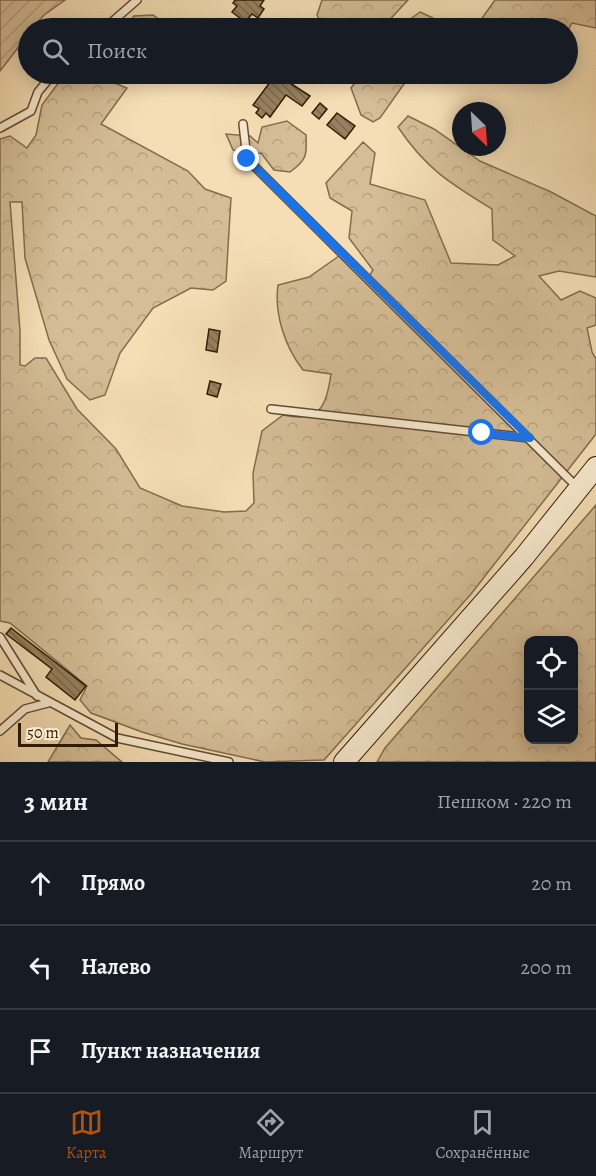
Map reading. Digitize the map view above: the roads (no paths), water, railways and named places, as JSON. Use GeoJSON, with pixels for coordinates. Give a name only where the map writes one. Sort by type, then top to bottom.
{"type":"FeatureCollection","features":[{"type":"Feature","properties":{"kind":"street"},"geometry":{"type":"LineString","coordinates":[[346,761],[524,557],[596,467]]}},
{"type":"Feature","properties":{"kind":"lane"},"geometry":{"type":"LineString","coordinates":[[116,18],[137,0]]}},
{"type":"Feature","properties":{"kind":"lane"},"geometry":{"type":"LineString","coordinates":[[0,128],[31,111],[38,92],[45,84]]}},
{"type":"Feature","properties":{"kind":"lane"},"geometry":{"type":"LineString","coordinates":[[243,124],[247,159],[530,438],[578,489]]}},
{"type":"Feature","properties":{"kind":"lane"},"geometry":{"type":"LineString","coordinates":[[271,409],[530,438]]}},
{"type":"Feature","properties":{"kind":"lane"},"geometry":{"type":"LineString","coordinates":[[0,637],[38,697]]}},
{"type":"Feature","properties":{"kind":"lane"},"geometry":{"type":"LineString","coordinates":[[0,675],[48,703],[117,738],[229,762]]}},
{"type":"Feature","properties":{"kind":"lane"},"geometry":{"type":"LineString","coordinates":[[0,731],[25,709],[48,703]]}}]}
